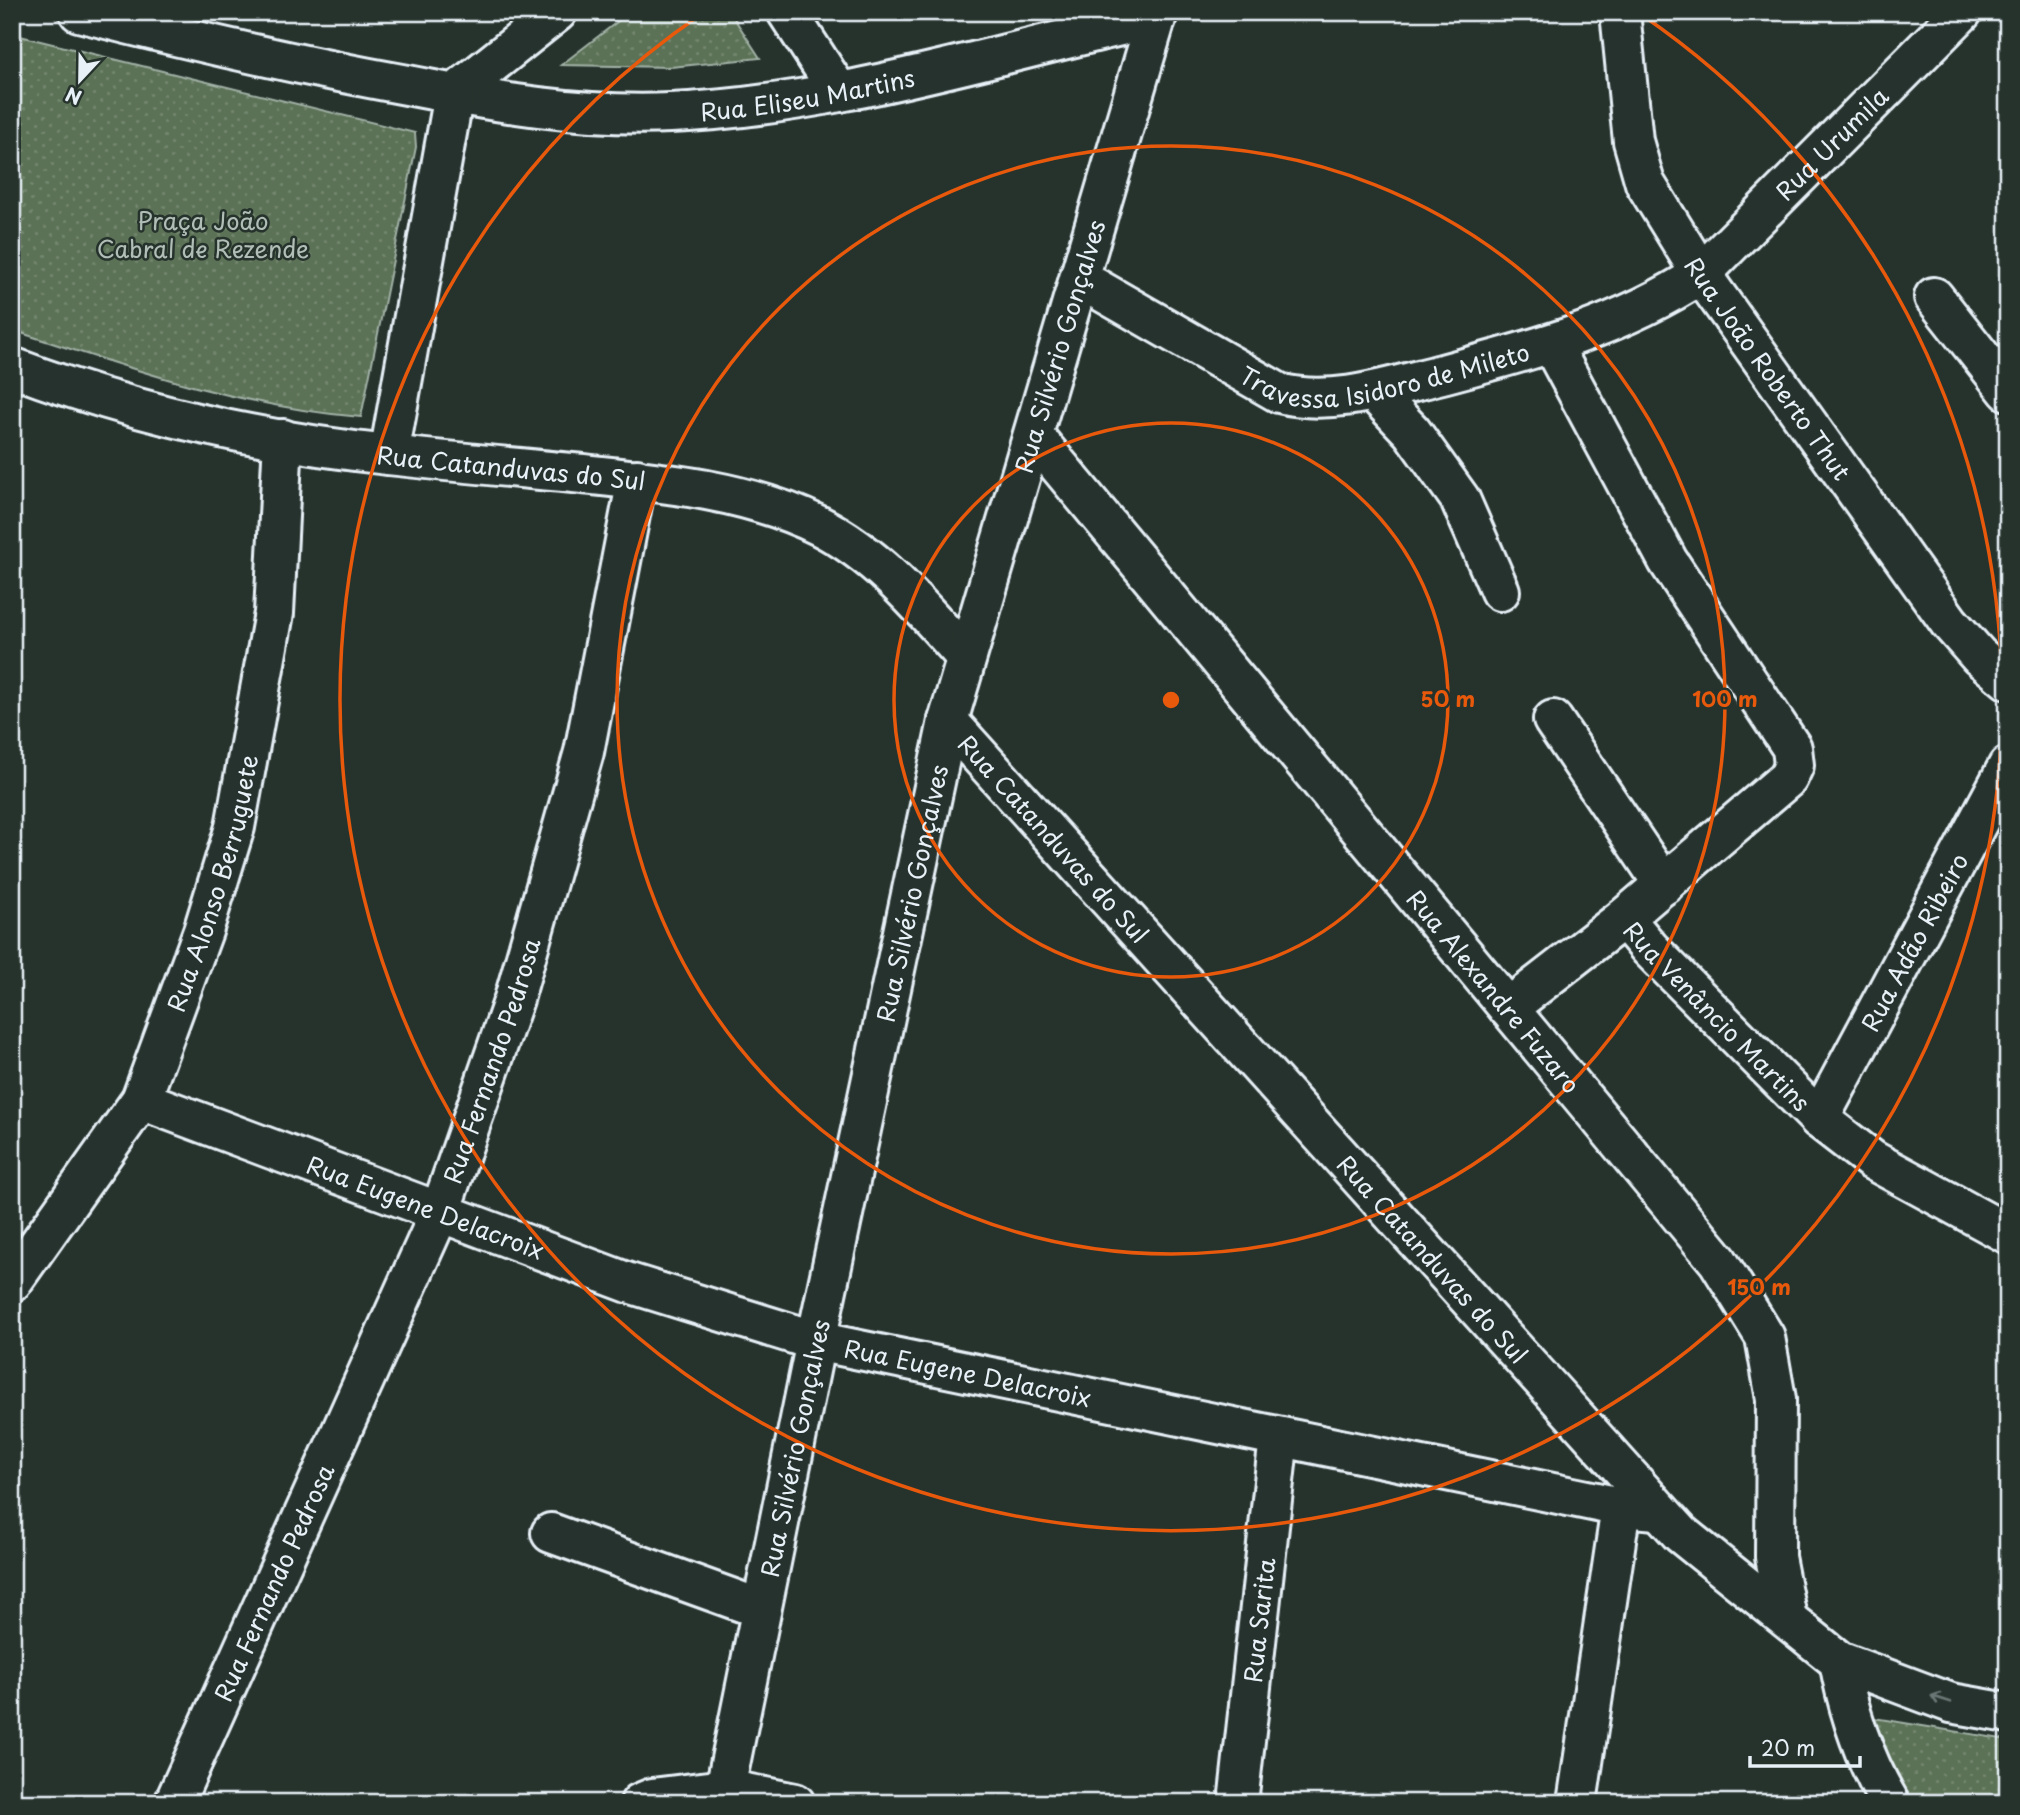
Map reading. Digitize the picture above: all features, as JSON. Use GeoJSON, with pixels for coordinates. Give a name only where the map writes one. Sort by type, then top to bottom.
{"type":"FeatureCollection","features":[{"type":"Feature","properties":{"kind":"street","name":"Rua Eliseu Martins"},"geometry":{"type":"LineString","coordinates":[[79,12],[262,58],[454,94],[557,111],[669,113],[781,103],[839,92],[1157,15]]}},
{"type":"Feature","properties":{"kind":"street"},"geometry":{"type":"LineString","coordinates":[[389,455],[454,94],[557,12]]}},
{"type":"Feature","properties":{"kind":"street"},"geometry":{"type":"LineString","coordinates":[[787,12],[839,92]]}},
{"type":"Feature","properties":{"kind":"street","name":"Rua João Roberto Thut"},"geometry":{"type":"LineString","coordinates":[[1620,12],[1633,141],[1645,183],[1701,274],[1949,622],[1979,656],[2008,680]]}},
{"type":"Feature","properties":{"kind":"street","name":"Rua Urumila"},"geometry":{"type":"LineString","coordinates":[[1701,274],[1962,12]]}},
{"type":"Feature","properties":{"kind":"street","name":"Rua Silvério Gonçalves"},"geometry":{"type":"LineString","coordinates":[[725,1789],[816,1340],[948,721],[965,656],[1034,436],[1157,15]]}},
{"type":"Feature","properties":{"kind":"street","name":"Travessa Isidoro de Mileto"},"geometry":{"type":"LineString","coordinates":[[1080,279],[1279,393],[1301,399],[1374,392],[1552,345],[1676,291],[1701,274]]}},
{"type":"Feature","properties":{"kind":"street"},"geometry":{"type":"LineString","coordinates":[[1934,297],[2008,391]]}},
{"type":"Feature","properties":{"kind":"street","name":"Rua Venâncio Martins"},"geometry":{"type":"LineString","coordinates":[[1552,345],[1668,561],[1792,748],[1794,765],[1788,778],[1624,918],[1650,949],[1819,1119],[1872,1160],[2008,1234]]}},
{"type":"Feature","properties":{"kind":"street","name":"Rua Catanduvas do Sul"},"geometry":{"type":"LineString","coordinates":[[12,367],[67,388],[195,424],[389,455],[637,479],[761,503],[820,526],[871,558],[965,656]]}},
{"type":"Feature","properties":{"kind":"street"},"geometry":{"type":"LineString","coordinates":[[1374,392],[1412,432],[1460,499],[1500,591]]}},
{"type":"Feature","properties":{"kind":"street","name":"Rua Alexandre Fuzaro"},"geometry":{"type":"LineString","coordinates":[[1034,436],[1718,1261],[1765,1337],[1776,1399],[1775,1557],[1787,1618]]}},
{"type":"Feature","properties":{"kind":"street","name":"Rua Alonso Berruguete"},"geometry":{"type":"LineString","coordinates":[[12,1282],[141,1100],[203,930],[235,827],[274,613],[283,439]]}},
{"type":"Feature","properties":{"kind":"street","name":"Rua Fernando Pedrosa"},"geometry":{"type":"LineString","coordinates":[[174,1803],[440,1212],[514,999],[584,752],[637,479]]}},
{"type":"Feature","properties":{"kind":"street"},"geometry":{"type":"LineString","coordinates":[[1553,720],[1664,885]]}},
{"type":"Feature","properties":{"kind":"street","name":"Rua Catanduvas do Sul"},"geometry":{"type":"LineString","coordinates":[[948,721],[1028,806],[1639,1509],[1681,1534],[1839,1661]]}},
{"type":"Feature","properties":{"kind":"street","name":"Rua Adão Ribeiro"},"geometry":{"type":"LineString","coordinates":[[1819,1119],[2008,766]]}},
{"type":"Feature","properties":{"kind":"street"},"geometry":{"type":"LineString","coordinates":[[1508,1007],[1624,918]]}},
{"type":"Feature","properties":{"kind":"street","name":"Rua Eugene Delacroix"},"geometry":{"type":"LineString","coordinates":[[141,1100],[629,1283],[816,1340],[1639,1509]]}},
{"type":"Feature","properties":{"kind":"street","name":"Rua Sarita"},"geometry":{"type":"LineString","coordinates":[[1238,1803],[1279,1437]]}},
{"type":"Feature","properties":{"kind":"street"},"geometry":{"type":"LineString","coordinates":[[1577,1803],[1639,1509]]}},
{"type":"Feature","properties":{"kind":"street"},"geometry":{"type":"LineString","coordinates":[[551,1534],[761,1609]]}},
{"type":"Feature","properties":{"kind":"street"},"geometry":{"type":"LineString","coordinates":[[1839,1661],[1951,1703],[2008,1713]]}},
{"type":"Feature","properties":{"kind":"street"},"geometry":{"type":"LineString","coordinates":[[1839,1661],[1846,1699],[1872,1773],[1890,1803]]}},
{"type":"Feature","properties":{"kind":"street"},"geometry":{"type":"LineString","coordinates":[[639,1803],[652,1798],[725,1789],[795,1803]]}},
{"type":"Feature","properties":{"kind":"green space"},"geometry":{"type":"Polygon","coordinates":[[[630,12],[730,12],[760,58],[671,67],[561,65],[630,12]]]}},
{"type":"Feature","properties":{"kind":"green space","name":"Praça João Cabral de Rezende"},"geometry":{"type":"Polygon","coordinates":[[[12,34],[415,133],[416,147],[361,417],[272,405],[228,395],[12,330],[12,34]]]}},
{"type":"Feature","properties":{"kind":"green space"},"geometry":{"type":"Polygon","coordinates":[[[1874,1718],[2008,1740],[2008,1803],[1908,1803],[1891,1773],[1874,1718]]]}}]}
